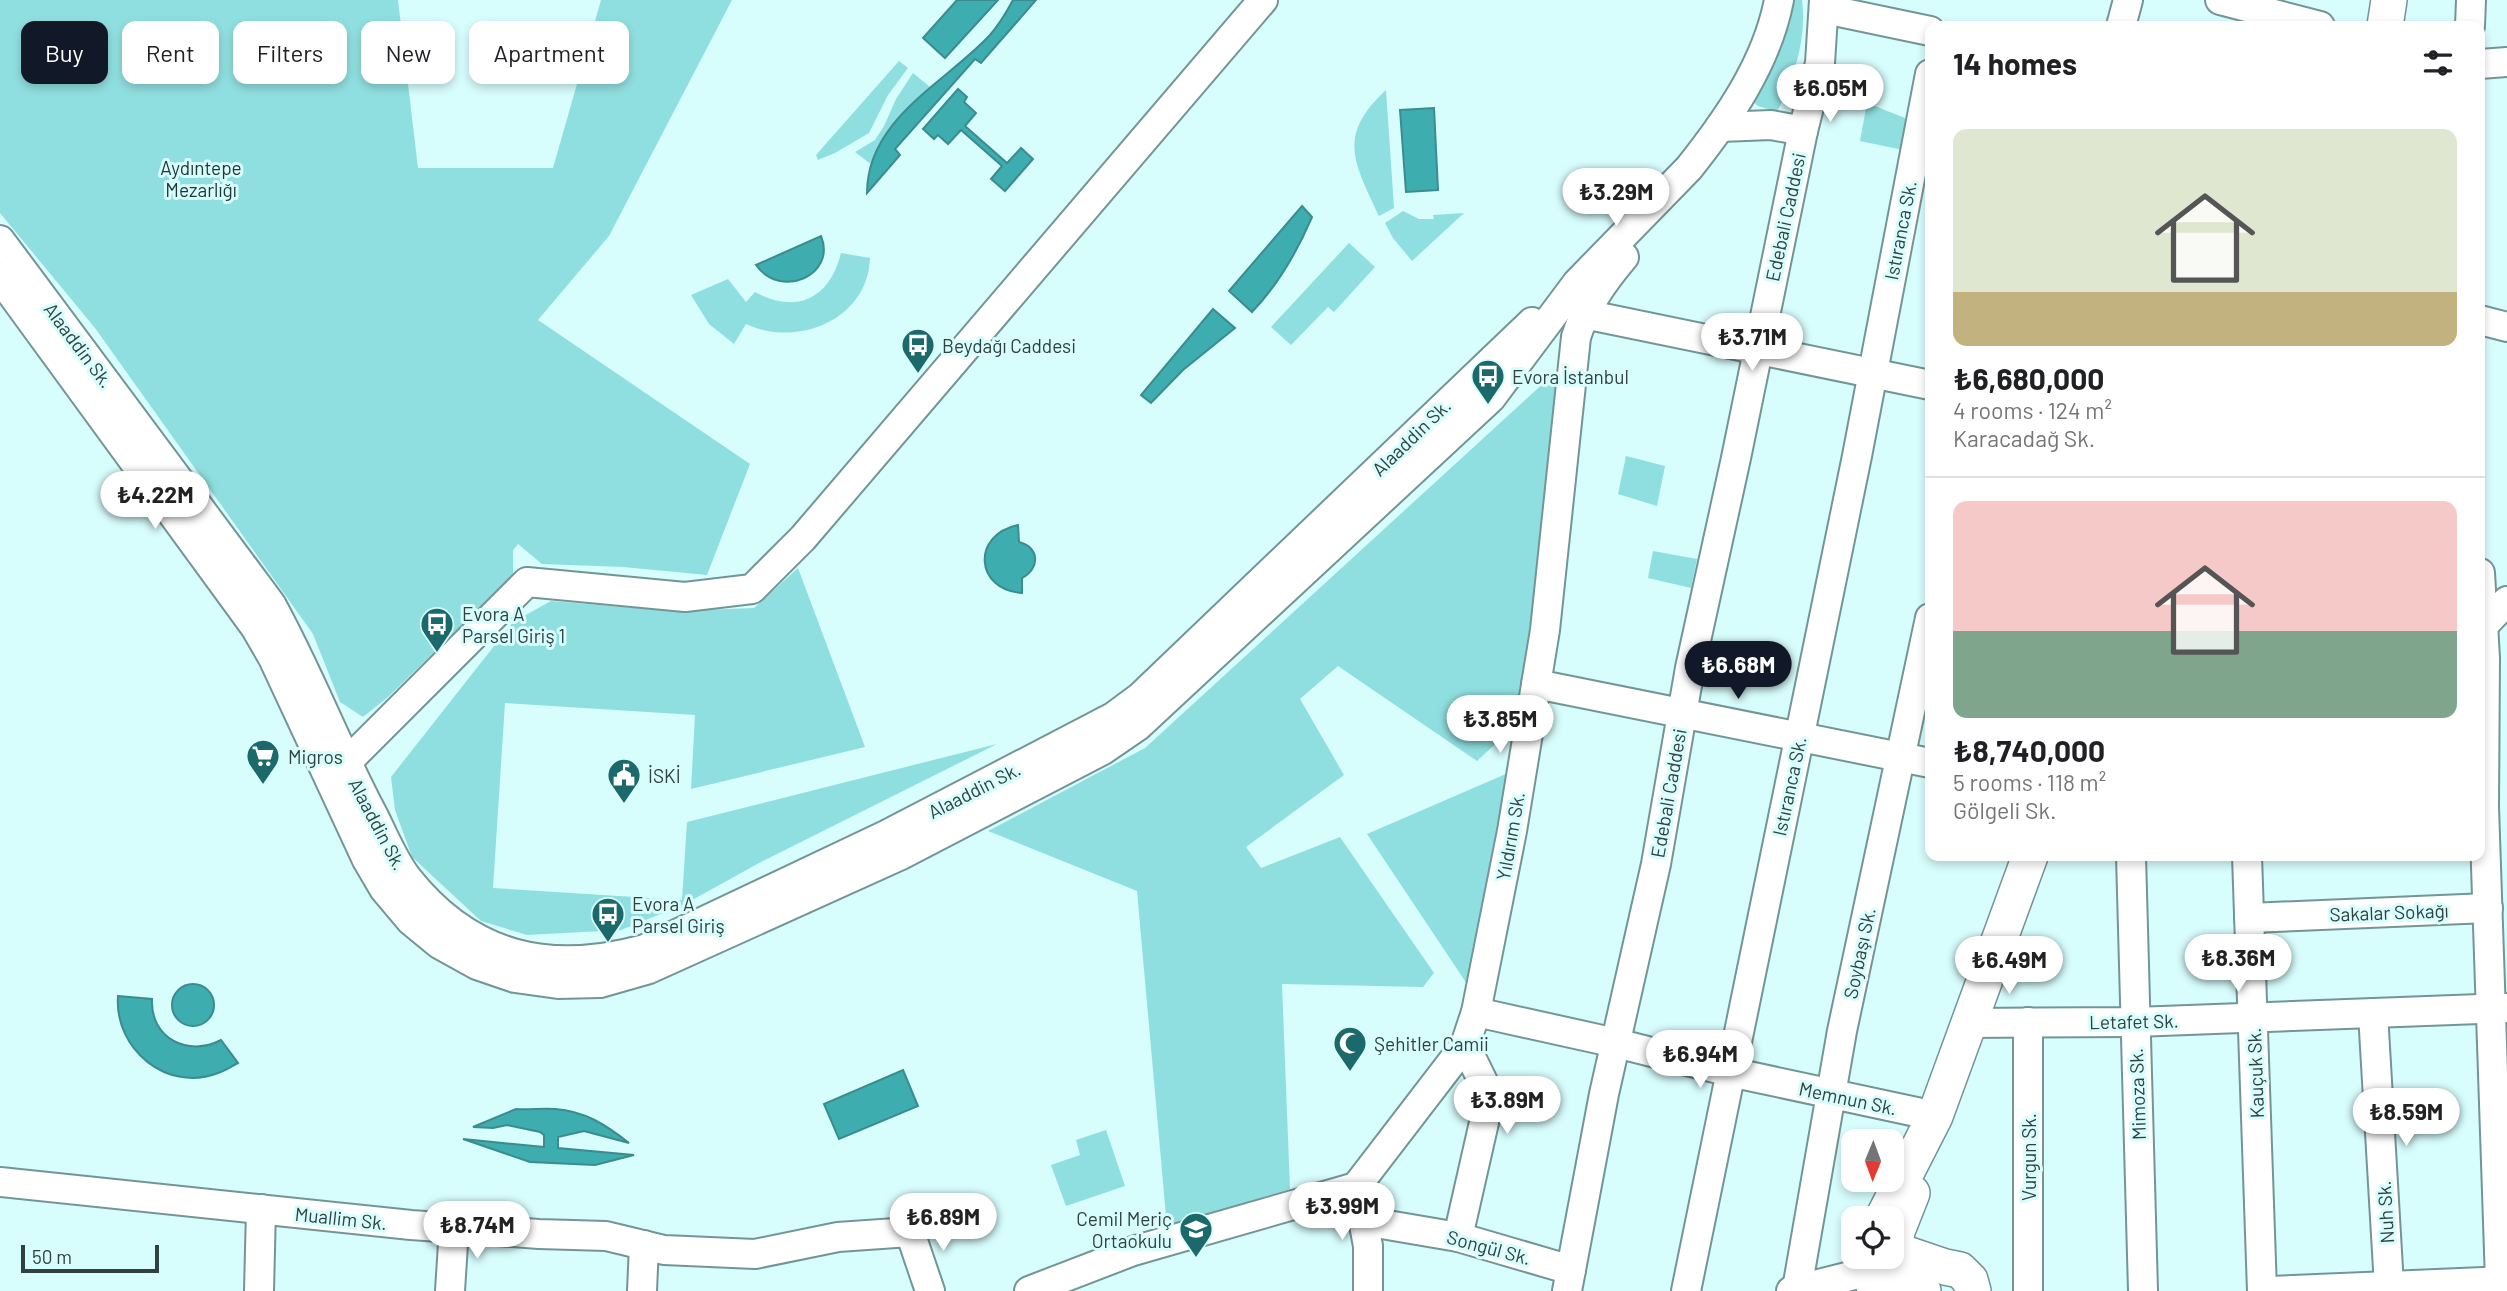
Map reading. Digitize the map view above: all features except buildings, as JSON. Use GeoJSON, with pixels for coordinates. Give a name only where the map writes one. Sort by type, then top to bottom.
{"type":"FeatureCollection","features":[{"type":"Feature","properties":{"kind":"main road"},"geometry":{"type":"LineString","coordinates":[[2386,21],[2389,0]]}},
{"type":"Feature","properties":{"kind":"main road"},"geometry":{"type":"LineString","coordinates":[[1898,1206],[1970,1023],[2026,861]]}},
{"type":"Feature","properties":{"kind":"main road"},"geometry":{"type":"LineString","coordinates":[[1904,1266],[1953,1285]]}},
{"type":"Feature","properties":{"kind":"street"},"geometry":{"type":"LineString","coordinates":[[337,768],[527,582],[685,597],[751,589],[803,538],[1263,0]]}},
{"type":"Feature","properties":{"kind":"street"},"geometry":{"type":"LineString","coordinates":[[1720,127],[1762,54],[1779,0]]}},
{"type":"Feature","properties":{"kind":"street"},"geometry":{"type":"LineString","coordinates":[[2122,21],[2128,0]]}},
{"type":"Feature","properties":{"kind":"street"},"geometry":{"type":"LineString","coordinates":[[2220,0],[2301,21]]}},
{"type":"Feature","properties":{"kind":"street"},"geometry":{"type":"LineString","coordinates":[[2470,21],[2471,0]]}},
{"type":"Feature","properties":{"kind":"street"},"geometry":{"type":"LineString","coordinates":[[1825,5],[1925,30]]}},
{"type":"Feature","properties":{"kind":"street","name":"Edebali Caddesi"},"geometry":{"type":"LineString","coordinates":[[1569,1280],[1616,1042],[1656,863],[1692,655],[1819,63],[1825,5]]}},
{"type":"Feature","properties":{"kind":"street"},"geometry":{"type":"LineString","coordinates":[[2485,64],[2507,62]]}},
{"type":"Feature","properties":{"kind":"street","name":"Istıranca Sk."},"geometry":{"type":"LineString","coordinates":[[1686,1291],[1874,372],[1925,101]]}},
{"type":"Feature","properties":{"kind":"street","name":"Edebali Caddesi"},"geometry":{"type":"LineString","coordinates":[[1720,127],[1771,125],[1803,131]]}},
{"type":"Feature","properties":{"kind":"street","name":"Yıldırım Sk."},"geometry":{"type":"LineString","coordinates":[[1577,284],[1625,243],[1720,127]]}},
{"type":"Feature","properties":{"kind":"street","name":"Alaaddin Sk."},"geometry":{"type":"LineString","coordinates":[[0,240],[131,437]]}},
{"type":"Feature","properties":{"kind":"street","name":"Yıldırım Sk."},"geometry":{"type":"LineString","coordinates":[[1356,1187],[1465,1045],[1476,1012],[1512,831],[1545,630],[1576,337],[1584,314],[1609,275],[1625,243]]}},
{"type":"Feature","properties":{"kind":"street","name":"Alaaddin Sk."},"geometry":{"type":"LineString","coordinates":[[0,278],[271,604],[291,640],[337,768],[406,877],[435,909],[469,935],[502,950],[540,958],[579,961],[614,957],[645,948],[880,851],[1103,750],[1138,726],[1491,398],[1577,284]]}},
{"type":"Feature","properties":{"kind":"street"},"geometry":{"type":"LineString","coordinates":[[1584,314],[1925,384]]}},
{"type":"Feature","properties":{"kind":"street"},"geometry":{"type":"LineString","coordinates":[[2485,321],[2507,327]]}},
{"type":"Feature","properties":{"kind":"street"},"geometry":{"type":"LineString","coordinates":[[2485,624],[2507,601]]}},
{"type":"Feature","properties":{"kind":"street"},"geometry":{"type":"LineString","coordinates":[[2485,630],[2496,655],[2485,775]]}},
{"type":"Feature","properties":{"kind":"street","name":"Soybaşı Sk."},"geometry":{"type":"LineString","coordinates":[[1794,1290],[1842,1031],[1925,642]]}},
{"type":"Feature","properties":{"kind":"street"},"geometry":{"type":"LineString","coordinates":[[1536,684],[1925,763]]}},
{"type":"Feature","properties":{"kind":"street"},"geometry":{"type":"LineString","coordinates":[[2271,1291],[2389,1286],[2440,1287],[2503,1281],[2499,1008],[2485,858]]}},
{"type":"Feature","properties":{"kind":"street","name":"Mimoza Sk."},"geometry":{"type":"LineString","coordinates":[[2131,861],[2143,1291]]}},
{"type":"Feature","properties":{"kind":"street","name":"Kauçuk Sk."},"geometry":{"type":"LineString","coordinates":[[2247,861],[2262,1291]]}},
{"type":"Feature","properties":{"kind":"street","name":"Sakalar Sokağı"},"geometry":{"type":"LineString","coordinates":[[2249,918],[2488,908]]}},
{"type":"Feature","properties":{"kind":"street","name":"Letafet Sk."},"geometry":{"type":"LineString","coordinates":[[1970,1023],[2136,1023],[2499,1008]]}},
{"type":"Feature","properties":{"kind":"street","name":"Memnun Sk."},"geometry":{"type":"LineString","coordinates":[[1476,1012],[1616,1042],[1730,1072],[1935,1116]]}},
{"type":"Feature","properties":{"kind":"street","name":"Nuh Sk."},"geometry":{"type":"LineString","coordinates":[[2373,1013],[2389,1286]]}},
{"type":"Feature","properties":{"kind":"street","name":"Vurgun Sk."},"geometry":{"type":"LineString","coordinates":[[2028,1022],[2028,1291]]}},
{"type":"Feature","properties":{"kind":"street"},"geometry":{"type":"LineString","coordinates":[[1458,1237],[1490,1096],[1465,1045]]}},
{"type":"Feature","properties":{"kind":"street","name":"Muallim Sk."},"geometry":{"type":"LineString","coordinates":[[0,1182],[454,1228],[606,1236],[664,1250],[755,1254],[838,1237],[910,1232],[930,1291]]}},
{"type":"Feature","properties":{"kind":"street"},"geometry":{"type":"LineString","coordinates":[[1029,1291],[1133,1251],[1356,1187],[1368,1246],[1368,1291]]}},
{"type":"Feature","properties":{"kind":"street"},"geometry":{"type":"LineString","coordinates":[[259,1291],[261,1209]]}},
{"type":"Feature","properties":{"kind":"street","name":"Songül Sk."},"geometry":{"type":"LineString","coordinates":[[1364,1222],[1458,1237],[1569,1280]]}},
{"type":"Feature","properties":{"kind":"street"},"geometry":{"type":"LineString","coordinates":[[450,1291],[454,1228]]}},
{"type":"Feature","properties":{"kind":"street"},"geometry":{"type":"LineString","coordinates":[[642,1291],[644,1245]]}},
{"type":"Feature","properties":{"kind":"street"},"geometry":{"type":"LineString","coordinates":[[1794,1290],[1846,1269]]}},
{"type":"Feature","properties":{"kind":"green space","name":"Aydıntepe Mezarlığı"},"geometry":{"type":"Polygon","coordinates":[[[0,0],[398,0],[400,21],[361,21],[361,84],[408,84],[418,168],[553,168],[577,84],[629,84],[629,21],[595,21],[601,0],[732,0],[609,236],[538,320],[750,464],[707,575],[623,567],[542,564],[518,544],[513,550],[513,575],[388,697],[363,717],[340,702],[313,634],[95,328],[0,213],[0,0]]]}},
{"type":"Feature","properties":{"kind":"green space"},"geometry":{"type":"Polygon","coordinates":[[[1789,0],[1802,0],[1803,29],[1794,72],[1777,112],[1758,106],[1750,99],[1789,0]]]}},
{"type":"Feature","properties":{"kind":"green space"},"geometry":{"type":"Polygon","coordinates":[[[899,61],[908,68],[888,95],[869,133],[818,160],[816,155],[899,61]]]}},
{"type":"Feature","properties":{"kind":"green space"},"geometry":{"type":"Polygon","coordinates":[[[913,73],[930,87],[903,112],[888,132],[872,165],[855,152],[875,140],[913,73]]]}},
{"type":"Feature","properties":{"kind":"green space"},"geometry":{"type":"Polygon","coordinates":[[[1386,90],[1394,208],[1379,216],[1357,165],[1355,136],[1370,106],[1386,90]]]}},
{"type":"Feature","properties":{"kind":"green space"},"geometry":{"type":"Polygon","coordinates":[[[1867,103],[1910,120],[1903,150],[1860,141],[1867,103]]]}},
{"type":"Feature","properties":{"kind":"green space"},"geometry":{"type":"Polygon","coordinates":[[[1403,211],[1419,219],[1434,219],[1433,215],[1464,213],[1412,261],[1393,238],[1385,223],[1403,211]]]}},
{"type":"Feature","properties":{"kind":"green space"},"geometry":{"type":"Polygon","coordinates":[[[1349,243],[1375,267],[1334,312],[1328,307],[1291,345],[1271,327],[1349,243]]]}},
{"type":"Feature","properties":{"kind":"green space"},"geometry":{"type":"Polygon","coordinates":[[[841,253],[870,258],[866,280],[857,298],[843,312],[826,323],[807,330],[787,333],[766,331],[746,324],[734,344],[709,324],[691,295],[728,279],[746,302],[755,292],[770,299],[798,302],[810,298],[829,281],[841,253]]]}},
{"type":"Feature","properties":{"kind":"green space"},"geometry":{"type":"Polygon","coordinates":[[[1560,368],[1522,719],[1477,761],[1338,666],[1300,699],[1344,775],[1246,847],[1261,868],[1340,837],[1434,973],[1423,987],[1282,984],[1290,1189],[1167,1227],[1137,891],[988,831],[1145,748],[1560,368]]]}},
{"type":"Feature","properties":{"kind":"green space"},"geometry":{"type":"Polygon","coordinates":[[[1626,456],[1665,466],[1657,506],[1618,494],[1626,456]]]}},
{"type":"Feature","properties":{"kind":"green space"},"geometry":{"type":"Polygon","coordinates":[[[1653,551],[1697,559],[1691,588],[1648,578],[1653,551]]]}},
{"type":"Feature","properties":{"kind":"green space"},"geometry":{"type":"Polygon","coordinates":[[[798,568],[865,747],[691,789],[695,715],[505,703],[493,888],[682,900],[687,822],[997,744],[761,862],[685,904],[621,930],[527,935],[481,921],[412,857],[395,810],[391,777],[513,622],[551,601],[672,611],[754,608],[798,568]]]}},
{"type":"Feature","properties":{"kind":"green space"},"geometry":{"type":"Polygon","coordinates":[[[1515,770],[1471,990],[1367,834],[1515,770]]]}},
{"type":"Feature","properties":{"kind":"green space"},"geometry":{"type":"Polygon","coordinates":[[[1106,1130],[1125,1186],[1066,1206],[1051,1165],[1080,1155],[1076,1140],[1106,1130]]]}},
{"type":"Feature","properties":{"kind":"shaded area"},"geometry":{"type":"Polygon","coordinates":[[[957,0],[998,0],[945,58],[923,38],[957,0]]]}},
{"type":"Feature","properties":{"kind":"shaded area"},"geometry":{"type":"Polygon","coordinates":[[[1013,0],[1036,0],[981,63],[975,59],[895,149],[900,155],[867,193],[870,167],[880,144],[894,123],[989,36],[1013,0]]]}},
{"type":"Feature","properties":{"kind":"shaded area"},"geometry":{"type":"Polygon","coordinates":[[[958,89],[967,97],[964,102],[976,113],[965,126],[1007,163],[1021,148],[1033,159],[1005,191],[991,179],[1002,166],[961,130],[948,144],[938,135],[934,139],[923,129],[958,89]]]}},
{"type":"Feature","properties":{"kind":"shaded area"},"geometry":{"type":"Polygon","coordinates":[[[1434,108],[1438,190],[1406,192],[1400,110],[1434,108]]]}},
{"type":"Feature","properties":{"kind":"shaded area"},"geometry":{"type":"Polygon","coordinates":[[[1302,206],[1312,217],[1306,230],[1279,279],[1252,312],[1229,291],[1302,206]]]}},
{"type":"Feature","properties":{"kind":"shaded area"},"geometry":{"type":"Polygon","coordinates":[[[821,236],[824,250],[821,262],[814,272],[804,278],[779,281],[756,265],[821,236]]]}},
{"type":"Feature","properties":{"kind":"shaded area"},"geometry":{"type":"Polygon","coordinates":[[[1213,309],[1235,328],[1183,370],[1151,403],[1141,395],[1213,309]]]}},
{"type":"Feature","properties":{"kind":"shaded area"},"geometry":{"type":"Polygon","coordinates":[[[1018,525],[1019,542],[1031,548],[1035,558],[1032,569],[1022,578],[1022,593],[1006,590],[995,583],[985,562],[986,550],[992,539],[1018,525]]]}},
{"type":"Feature","properties":{"kind":"shaded area"},"geometry":{"type":"Polygon","coordinates":[[[193,984],[208,990],[214,1005],[208,1020],[193,1026],[178,1020],[172,1005],[178,990],[193,984]]]}},
{"type":"Feature","properties":{"kind":"shaded area"},"geometry":{"type":"Polygon","coordinates":[[[118,996],[152,999],[157,1025],[174,1041],[196,1046],[221,1040],[238,1063],[221,1072],[199,1078],[180,1077],[163,1071],[147,1062],[134,1049],[119,1015],[118,996]]]}},
{"type":"Feature","properties":{"kind":"shaded area"},"geometry":{"type":"Polygon","coordinates":[[[903,1070],[918,1106],[839,1139],[824,1104],[903,1070]]]}},
{"type":"Feature","properties":{"kind":"shaded area"},"geometry":{"type":"Polygon","coordinates":[[[516,1109],[566,1110],[586,1116],[629,1143],[584,1131],[558,1137],[558,1148],[634,1155],[595,1165],[530,1162],[463,1139],[544,1147],[544,1135],[540,1132],[507,1125],[493,1128],[473,1127],[516,1109]]]}},
{"type":"Feature","properties":{"kind":"place","name":"Beydağı Caddesi"},"geometry":{"type":"Point","coordinates":[918,375]}},
{"type":"Feature","properties":{"kind":"place","name":"Evora İstanbul"},"geometry":{"type":"Point","coordinates":[1488,406]}},
{"type":"Feature","properties":{"kind":"place","name":"Evora A Parsel Giriş 1"},"geometry":{"type":"Point","coordinates":[437,654]}},
{"type":"Feature","properties":{"kind":"place","name":"Migros"},"geometry":{"type":"Point","coordinates":[263,786]}},
{"type":"Feature","properties":{"kind":"place","name":"İSKİ"},"geometry":{"type":"Point","coordinates":[624,805]}},
{"type":"Feature","properties":{"kind":"place","name":"Evora A Parsel Giriş"},"geometry":{"type":"Point","coordinates":[608,944]}},
{"type":"Feature","properties":{"kind":"place","name":"Şehitler Camii"},"geometry":{"type":"Point","coordinates":[1350,1073]}},
{"type":"Feature","properties":{"kind":"place","name":"Cemil Meriç Ortaokulu"},"geometry":{"type":"Point","coordinates":[1196,1259]}}]}
